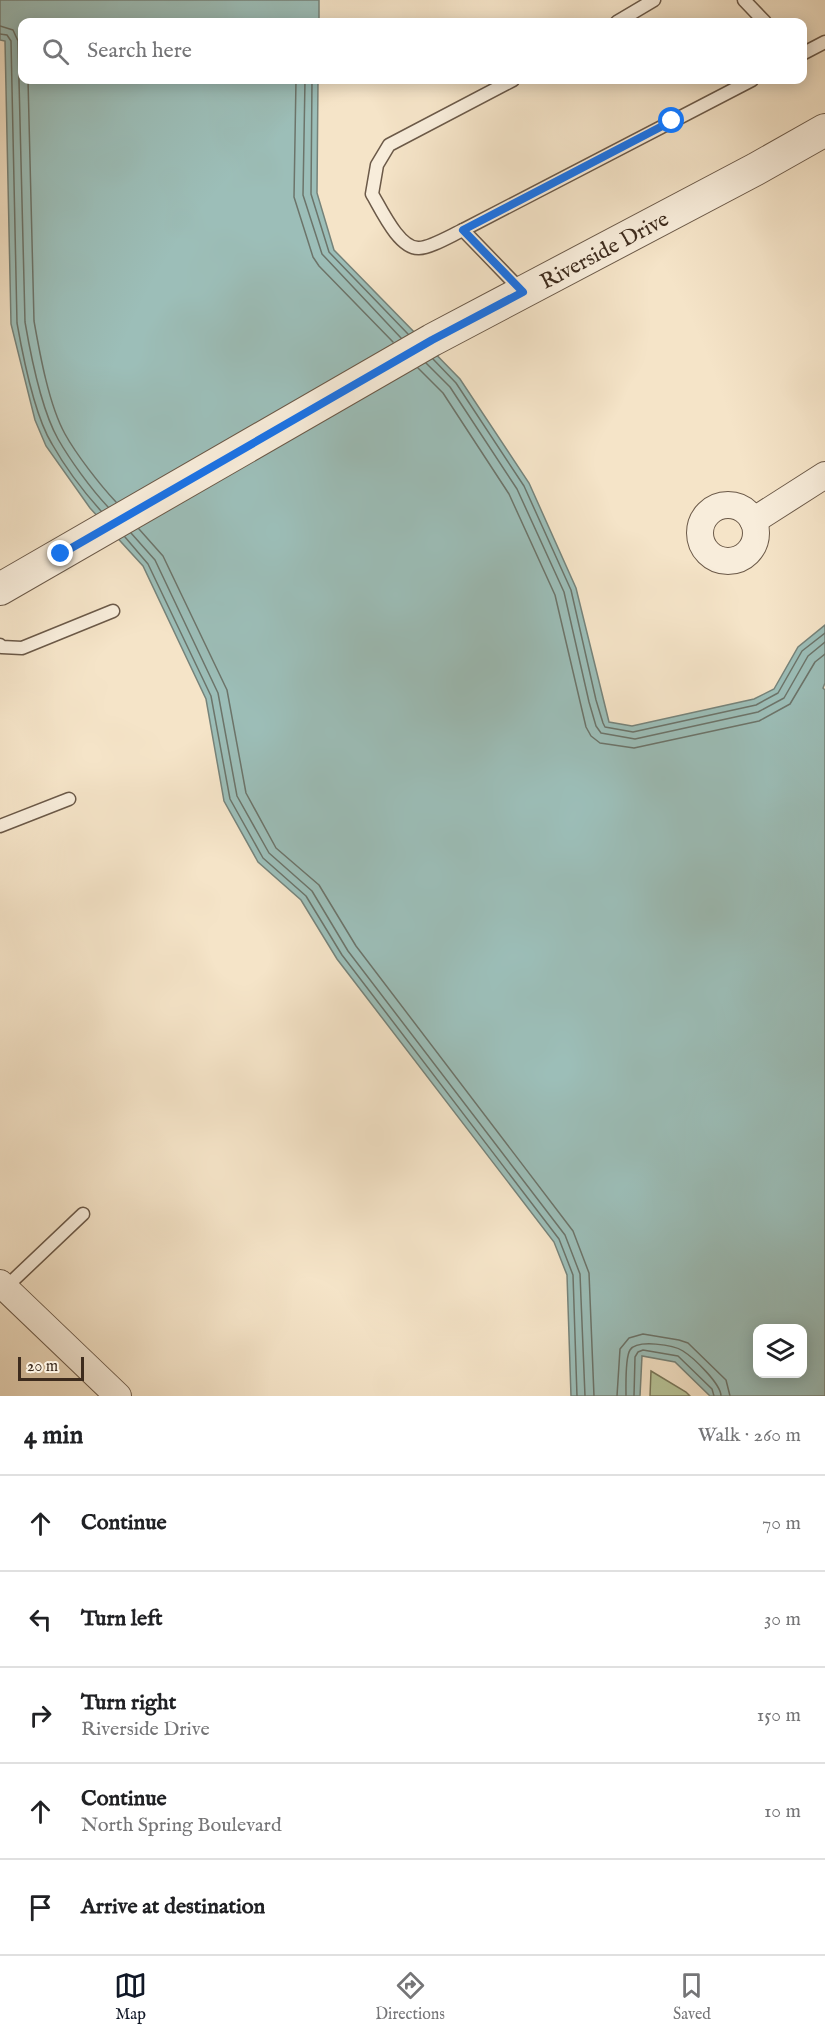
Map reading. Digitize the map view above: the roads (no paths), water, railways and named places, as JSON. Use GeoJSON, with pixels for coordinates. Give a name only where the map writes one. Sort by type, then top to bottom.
{"type":"FeatureCollection","features":[{"type":"Feature","properties":{"kind":"street","name":"Riverside Drive"},"geometry":{"type":"LineString","coordinates":[[0,589],[432,340],[756,169],[825,130]]}},
{"type":"Feature","properties":{"kind":"street"},"geometry":{"type":"LineString","coordinates":[[753,521],[825,475]]}},
{"type":"Feature","properties":{"kind":"street"},"geometry":{"type":"LineString","coordinates":[[2,1286],[118,1396]]}},
{"type":"Feature","properties":{"kind":"lane"},"geometry":{"type":"LineString","coordinates":[[624,18],[654,0]]}},
{"type":"Feature","properties":{"kind":"lane"},"geometry":{"type":"LineString","coordinates":[[744,0],[761,18]]}},
{"type":"Feature","properties":{"kind":"lane"},"geometry":{"type":"LineString","coordinates":[[807,51],[825,42]]}},
{"type":"Feature","properties":{"kind":"lane"},"geometry":{"type":"LineString","coordinates":[[505,84],[389,145],[377,165],[372,194],[395,232],[408,245],[419,248],[463,230],[744,84]]}},
{"type":"Feature","properties":{"kind":"lane"},"geometry":{"type":"LineString","coordinates":[[463,230],[523,292]]}},
{"type":"Feature","properties":{"kind":"lane"},"geometry":{"type":"LineString","coordinates":[[0,645],[22,648],[113,611]]}},
{"type":"Feature","properties":{"kind":"lane"},"geometry":{"type":"LineString","coordinates":[[0,826],[69,799]]}},
{"type":"Feature","properties":{"kind":"lane"},"geometry":{"type":"LineString","coordinates":[[2,1286],[83,1214]]}},
{"type":"Feature","properties":{"kind":"water"},"geometry":{"type":"Polygon","coordinates":[[[0,0],[319,0],[319,18],[18,18],[18,84],[318,84],[317,193],[334,250],[460,379],[529,483],[576,588],[609,722],[632,726],[754,699],[774,689],[798,647],[825,625],[825,683],[823,688],[825,690],[825,1396],[710,1396],[675,1362],[642,1356],[640,1396],[571,1396],[567,1275],[554,1242],[337,959],[301,900],[258,862],[224,801],[206,699],[143,566],[90,508],[46,446],[35,420],[11,324],[5,41],[0,40],[0,0]]]}}]}
